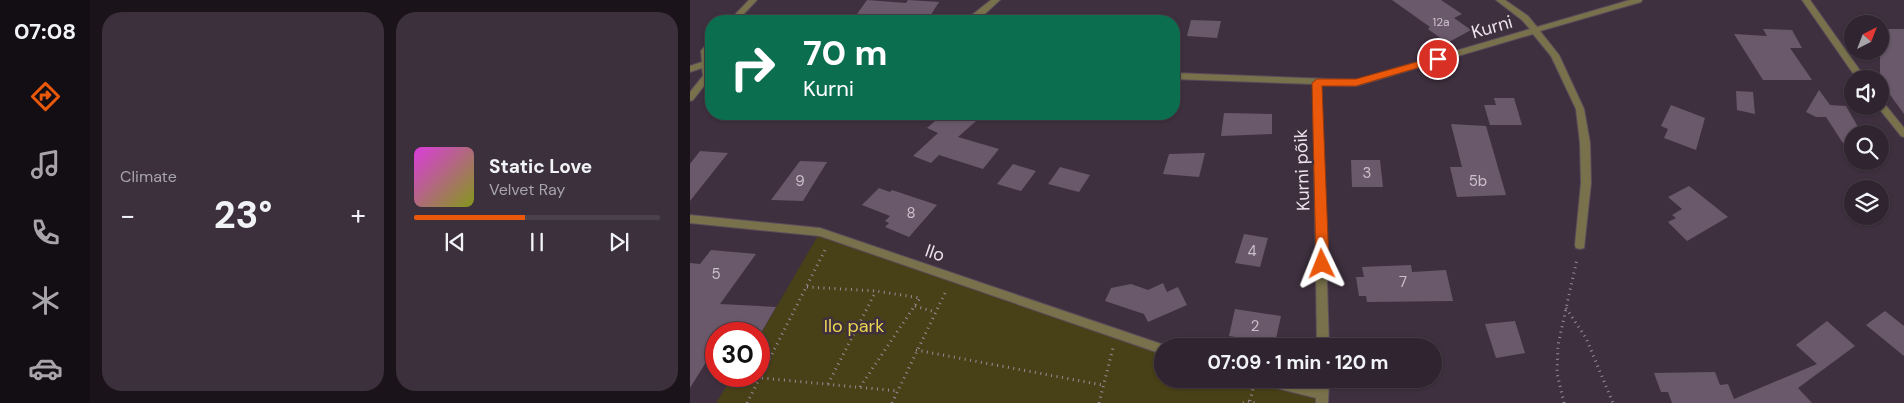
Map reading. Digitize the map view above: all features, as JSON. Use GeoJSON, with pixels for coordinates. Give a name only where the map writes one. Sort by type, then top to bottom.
{"type":"FeatureCollection","features":[{"type":"Feature","properties":{"kind":"street"},"geometry":{"type":"LineString","coordinates":[[739,15],[753,0]]}},
{"type":"Feature","properties":{"kind":"street"},"geometry":{"type":"LineString","coordinates":[[977,15],[996,0]]}},
{"type":"Feature","properties":{"kind":"street"},"geometry":{"type":"LineString","coordinates":[[1500,0],[1525,18],[1555,55],[1580,109],[1585,143],[1586,183],[1580,244]]}},
{"type":"Feature","properties":{"kind":"street","name":"Kurni"},"geometry":{"type":"LineString","coordinates":[[1180,76],[1317,83],[1356,82],[1638,0]]}},
{"type":"Feature","properties":{"kind":"street"},"geometry":{"type":"LineString","coordinates":[[1806,0],[1856,70]]}},
{"type":"Feature","properties":{"kind":"street"},"geometry":{"type":"LineString","coordinates":[[690,69],[705,64]]}},
{"type":"Feature","properties":{"kind":"street"},"geometry":{"type":"LineString","coordinates":[[690,98],[705,79]]}},
{"type":"Feature","properties":{"kind":"street","name":"Kurni põik"},"geometry":{"type":"LineString","coordinates":[[1317,83],[1322,338]]}},
{"type":"Feature","properties":{"kind":"street"},"geometry":{"type":"LineString","coordinates":[[1889,115],[1904,134]]}},
{"type":"Feature","properties":{"kind":"street","name":"Ilo"},"geometry":{"type":"LineString","coordinates":[[690,219],[820,232],[1154,346]]}},
{"type":"Feature","properties":{"kind":"street"},"geometry":{"type":"LineString","coordinates":[[1290,388],[1322,399]]}},
{"type":"Feature","properties":{"kind":"path"},"geometry":{"type":"LineString","coordinates":[[770,362],[832,236]]}},
{"type":"Feature","properties":{"kind":"path"},"geometry":{"type":"LineString","coordinates":[[1564,403],[1557,360],[1580,244]]}},
{"type":"Feature","properties":{"kind":"path"},"geometry":{"type":"LineString","coordinates":[[892,403],[916,350],[953,278]]}},
{"type":"Feature","properties":{"kind":"path"},"geometry":{"type":"LineString","coordinates":[[807,287],[876,291],[920,298],[860,387]]}},
{"type":"Feature","properties":{"kind":"path"},"geometry":{"type":"LineString","coordinates":[[828,384],[876,291]]}},
{"type":"Feature","properties":{"kind":"path"},"geometry":{"type":"LineString","coordinates":[[915,306],[935,312]]}},
{"type":"Feature","properties":{"kind":"path"},"geometry":{"type":"LineString","coordinates":[[1566,308],[1586,338],[1613,403]]}},
{"type":"Feature","properties":{"kind":"path"},"geometry":{"type":"LineString","coordinates":[[1099,403],[1102,385],[1118,334]]}},
{"type":"Feature","properties":{"kind":"path"},"geometry":{"type":"LineString","coordinates":[[916,350],[1102,385]]}},
{"type":"Feature","properties":{"kind":"path"},"geometry":{"type":"LineString","coordinates":[[770,379],[898,391]]}},
{"type":"Feature","properties":{"kind":"path"},"geometry":{"type":"LineString","coordinates":[[747,403],[757,387]]}},
{"type":"Feature","properties":{"kind":"path"},"geometry":{"type":"LineString","coordinates":[[1243,403],[1250,401],[1255,403]]}},
{"type":"Feature","properties":{"kind":"green space","name":"Ilo park"},"geometry":{"type":"Polygon","coordinates":[[[820,232],[1154,346],[1154,388],[1299,388],[1323,394],[1323,403],[716,403],[726,387],[770,387],[770,322],[768,322],[820,232]]]}},
{"type":"Feature","properties":{"kind":"building"},"geometry":{"type":"Polygon","coordinates":[[[867,0],[906,3],[908,0],[939,2],[931,15],[856,15],[867,0]]]}},
{"type":"Feature","properties":{"kind":"building"},"geometry":{"type":"Polygon","coordinates":[[[1392,0],[1441,0],[1462,14],[1454,18],[1471,30],[1447,43],[1428,29],[1430,27],[1392,0]]]}},
{"type":"Feature","properties":{"kind":"building"},"geometry":{"type":"Polygon","coordinates":[[[1191,20],[1221,21],[1217,38],[1187,36],[1191,20]]]}},
{"type":"Feature","properties":{"kind":"building"},"geometry":{"type":"Polygon","coordinates":[[[1763,29],[1792,30],[1802,48],[1790,48],[1812,80],[1763,80],[1734,34],[1767,36],[1763,29]]]}},
{"type":"Feature","properties":{"kind":"building"},"geometry":{"type":"Polygon","coordinates":[[[1889,29],[1904,29],[1904,114],[1889,93],[1889,70],[1880,70],[1880,60],[1889,60],[1889,29]]]}},
{"type":"Feature","properties":{"kind":"building"},"geometry":{"type":"Polygon","coordinates":[[[1819,90],[1830,105],[1844,106],[1844,115],[1851,115],[1857,125],[1844,125],[1844,145],[1826,117],[1816,117],[1806,112],[1819,90]]]}},
{"type":"Feature","properties":{"kind":"building"},"geometry":{"type":"Polygon","coordinates":[[[1736,91],[1753,92],[1755,114],[1737,110],[1736,91]]]}},
{"type":"Feature","properties":{"kind":"building"},"geometry":{"type":"Polygon","coordinates":[[[1494,98],[1514,98],[1522,125],[1490,125],[1484,105],[1496,105],[1494,98]]]}},
{"type":"Feature","properties":{"kind":"building"},"geometry":{"type":"Polygon","coordinates":[[[1671,105],[1705,118],[1696,150],[1664,138],[1668,129],[1661,126],[1671,105]]]}},
{"type":"Feature","properties":{"kind":"building"},"geometry":{"type":"Polygon","coordinates":[[[1224,113],[1272,114],[1272,134],[1221,136],[1224,113]]]}},
{"type":"Feature","properties":{"kind":"building"},"geometry":{"type":"Polygon","coordinates":[[[936,120],[977,120],[958,137],[999,149],[983,169],[939,155],[931,163],[913,156],[938,133],[927,128],[936,120]]]}},
{"type":"Feature","properties":{"kind":"building"},"geometry":{"type":"Polygon","coordinates":[[[1451,124],[1486,126],[1506,195],[1457,197],[1450,167],[1462,167],[1451,124]]]}},
{"type":"Feature","properties":{"kind":"building"},"geometry":{"type":"Polygon","coordinates":[[[700,151],[728,153],[690,201],[690,164],[700,151]]]}},
{"type":"Feature","properties":{"kind":"building"},"geometry":{"type":"Polygon","coordinates":[[[1205,153],[1199,177],[1163,174],[1169,154],[1205,153]]]}},
{"type":"Feature","properties":{"kind":"building"},"geometry":{"type":"Polygon","coordinates":[[[1351,160],[1380,160],[1383,187],[1352,187],[1351,160]]]}},
{"type":"Feature","properties":{"kind":"building"},"geometry":{"type":"Polygon","coordinates":[[[800,161],[827,162],[803,201],[771,200],[800,161]]]}},
{"type":"Feature","properties":{"kind":"building"},"geometry":{"type":"Polygon","coordinates":[[[1013,164],[1036,171],[1021,191],[997,184],[1013,164]]]}},
{"type":"Feature","properties":{"kind":"building"},"geometry":{"type":"Polygon","coordinates":[[[1060,167],[1090,175],[1079,192],[1048,184],[1060,167]]]}},
{"type":"Feature","properties":{"kind":"building"},"geometry":{"type":"Polygon","coordinates":[[[1689,186],[1728,217],[1687,241],[1668,222],[1676,218],[1672,215],[1682,209],[1668,197],[1689,186]]]}},
{"type":"Feature","properties":{"kind":"building"},"geometry":{"type":"Polygon","coordinates":[[[879,188],[890,192],[892,190],[937,205],[909,237],[885,227],[889,223],[885,221],[890,216],[862,205],[879,188]]]}},
{"type":"Feature","properties":{"kind":"building"},"geometry":{"type":"Polygon","coordinates":[[[1244,234],[1268,238],[1260,267],[1235,263],[1244,234]]]}},
{"type":"Feature","properties":{"kind":"building"},"geometry":{"type":"Polygon","coordinates":[[[711,250],[756,254],[720,304],[776,307],[767,322],[705,322],[705,364],[690,388],[690,263],[700,264],[711,250]]]}},
{"type":"Feature","properties":{"kind":"building"},"geometry":{"type":"Polygon","coordinates":[[[1411,265],[1412,272],[1446,270],[1453,301],[1367,302],[1366,296],[1359,296],[1356,277],[1364,277],[1362,267],[1411,265]]]}},
{"type":"Feature","properties":{"kind":"building"},"geometry":{"type":"Polygon","coordinates":[[[1163,283],[1167,292],[1178,287],[1187,305],[1148,322],[1144,314],[1105,301],[1111,288],[1131,284],[1148,290],[1163,283]]]}},
{"type":"Feature","properties":{"kind":"building"},"geometry":{"type":"Polygon","coordinates":[[[1235,309],[1281,316],[1276,338],[1229,336],[1235,309]]]}},
{"type":"Feature","properties":{"kind":"building"},"geometry":{"type":"Polygon","coordinates":[[[1885,311],[1904,326],[1904,356],[1866,325],[1885,311]]]}},
{"type":"Feature","properties":{"kind":"building"},"geometry":{"type":"Polygon","coordinates":[[[1515,321],[1525,353],[1496,358],[1485,324],[1515,321]]]}},
{"type":"Feature","properties":{"kind":"building"},"geometry":{"type":"Polygon","coordinates":[[[1827,321],[1855,346],[1798,388],[1812,403],[1672,403],[1668,392],[1661,392],[1654,373],[1715,372],[1720,385],[1728,384],[1734,399],[1817,364],[1796,345],[1827,321]]]}},
{"type":"Feature","properties":{"kind":"route"},"geometry":{"type":"LineString","coordinates":[[1322,264],[1317,83],[1356,82],[1438,59]]}}]}
